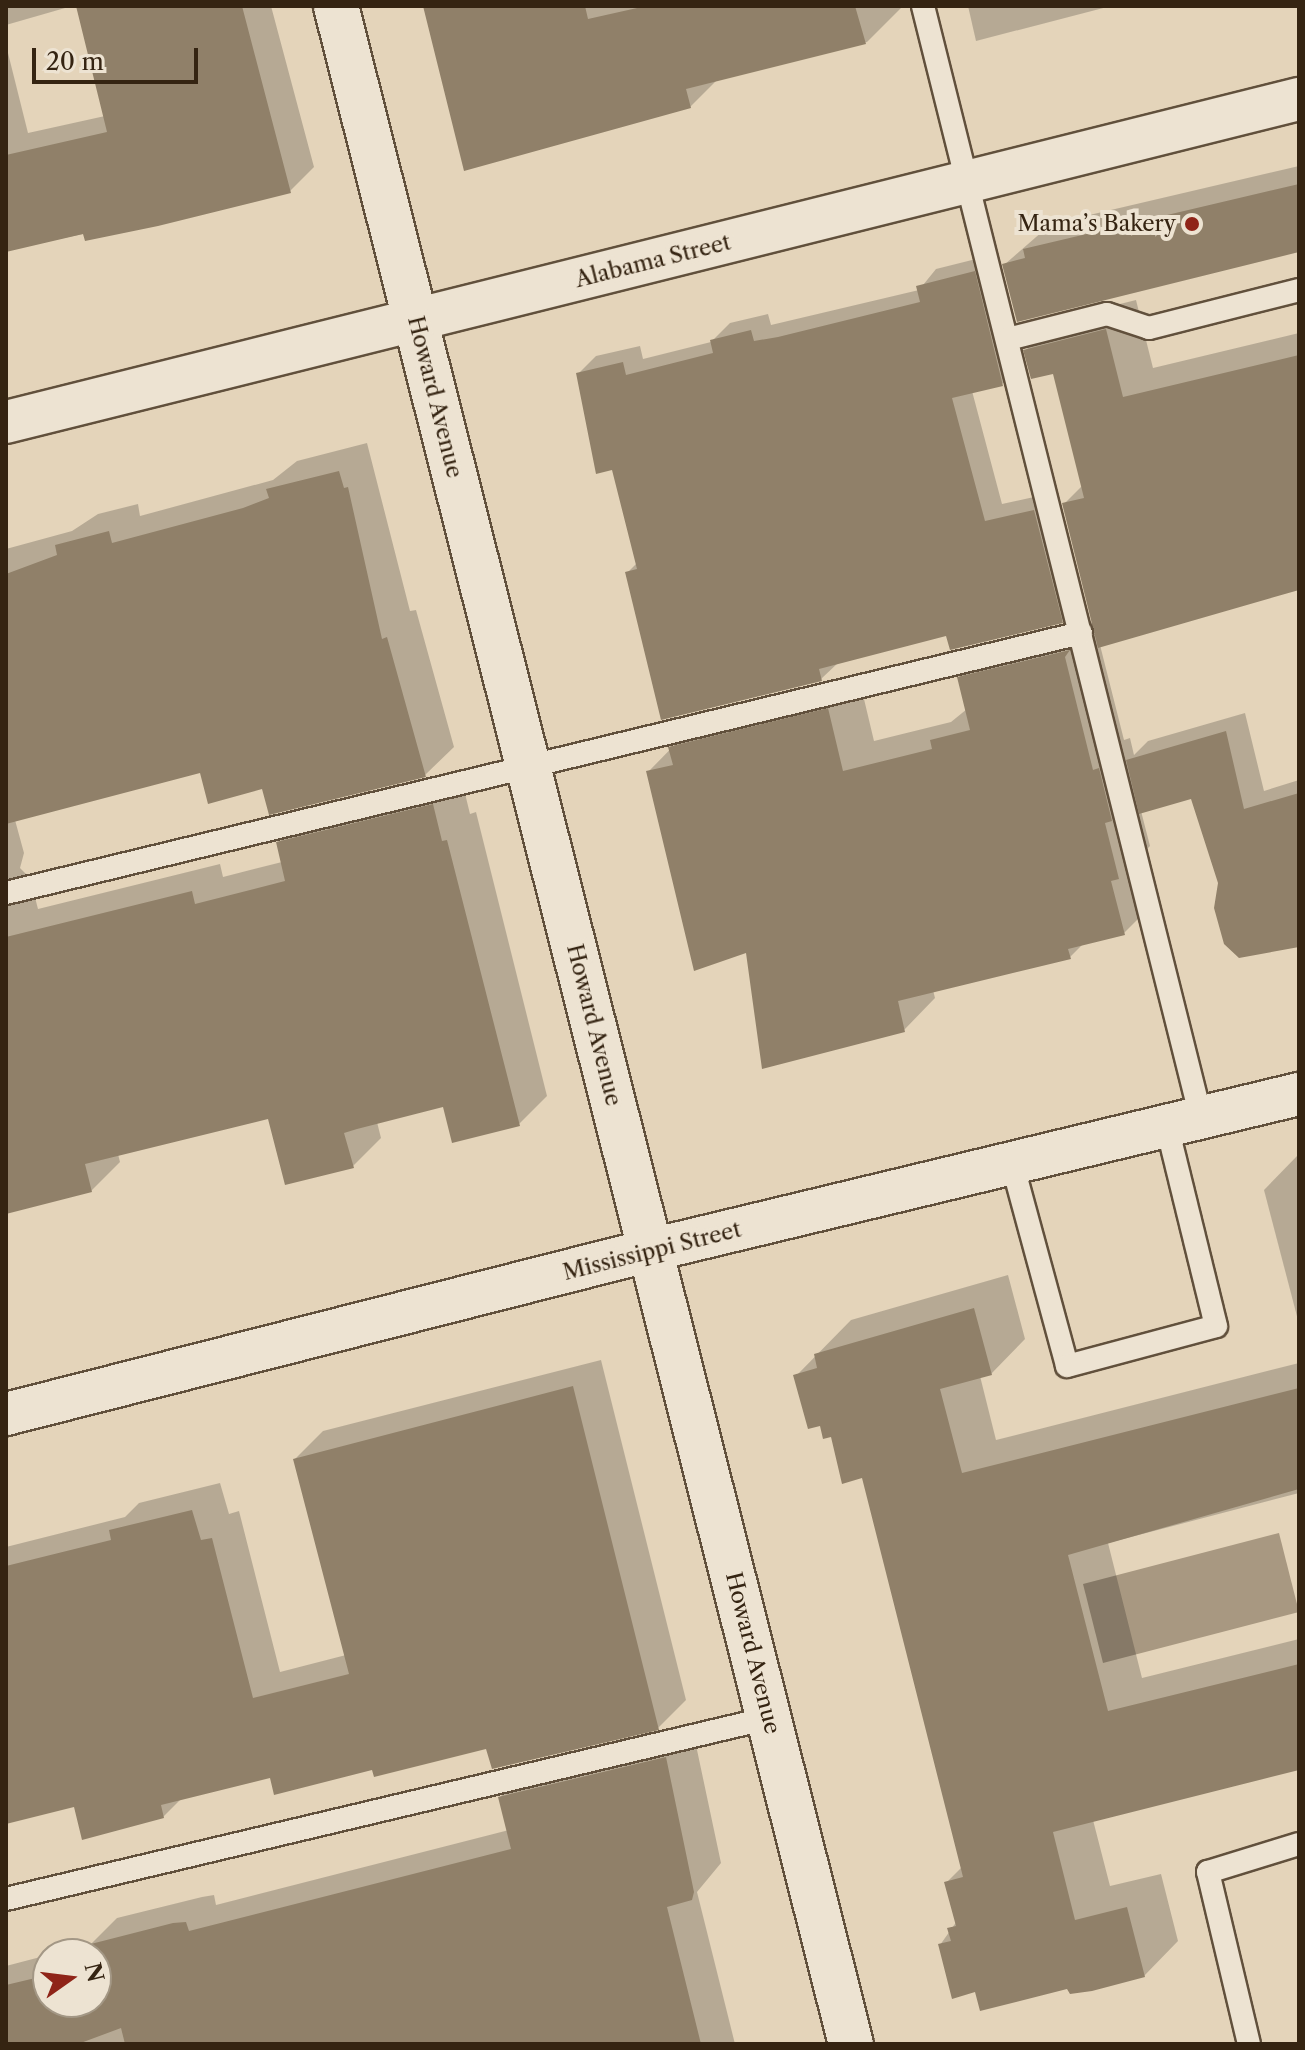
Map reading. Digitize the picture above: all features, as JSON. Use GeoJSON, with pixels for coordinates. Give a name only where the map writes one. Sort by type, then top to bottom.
{"type":"FeatureCollection","features":[{"type":"Feature","properties":{"kind":"street","name":"Howard Avenue"},"geometry":{"type":"LineString","coordinates":[[336,6],[851,2044]]}},
{"type":"Feature","properties":{"kind":"street","name":"Alabama Street"},"geometry":{"type":"LineString","coordinates":[[6,422],[1299,99]]}},
{"type":"Feature","properties":{"kind":"street","name":"Mississippi Street"},"geometry":{"type":"LineString","coordinates":[[6,1414],[651,1250],[1299,1094]]}},
{"type":"Feature","properties":{"kind":"lane"},"geometry":{"type":"LineString","coordinates":[[923,6],[1081,633],[1184,1122],[1216,1326],[1067,1366],[1012,1163]]}},
{"type":"Feature","properties":{"kind":"lane"},"geometry":{"type":"LineString","coordinates":[[1008,339],[1107,314],[1149,328],[1299,290]]}},
{"type":"Feature","properties":{"kind":"lane"},"geometry":{"type":"LineString","coordinates":[[6,893],[527,763],[1081,633]]}},
{"type":"Feature","properties":{"kind":"lane"},"geometry":{"type":"LineString","coordinates":[[6,1899],[769,1718]]}},
{"type":"Feature","properties":{"kind":"lane"},"geometry":{"type":"LineString","coordinates":[[1249,2044],[1208,1872],[1299,1844]]}},
{"type":"Feature","properties":{"kind":"shaded area"},"geometry":{"type":"Polygon","coordinates":[[[1279,1533],[1299,1612],[1103,1663],[1083,1584],[1279,1533]]]}},
{"type":"Feature","properties":{"kind":"building"},"geometry":{"type":"Polygon","coordinates":[[[76,6],[242,6],[291,193],[158,226],[85,241],[83,234],[6,252],[6,155],[107,132],[76,6]]]}},
{"type":"Feature","properties":{"kind":"building"},"geometry":{"type":"Polygon","coordinates":[[[423,6],[585,6],[588,19],[646,6],[855,6],[866,44],[686,89],[691,108],[464,171],[423,6]]]}},
{"type":"Feature","properties":{"kind":"building"},"geometry":{"type":"Polygon","coordinates":[[[1299,184],[1299,252],[1017,322],[1002,264],[1025,258],[1023,249],[1299,184]]]}},
{"type":"Feature","properties":{"kind":"building"},"geometry":{"type":"Polygon","coordinates":[[[975,271],[1003,386],[952,398],[985,521],[1034,510],[1063,623],[950,650],[946,636],[819,669],[822,681],[661,720],[625,572],[637,569],[612,470],[596,474],[576,373],[623,362],[626,375],[713,353],[710,340],[751,330],[754,341],[778,337],[920,302],[916,286],[975,271]]]}},
{"type":"Feature","properties":{"kind":"building"},"geometry":{"type":"Polygon","coordinates":[[[1106,329],[1123,397],[1299,355],[1299,590],[1098,648],[1062,503],[1084,498],[1053,374],[1031,379],[1023,350],[1106,329]]]}},
{"type":"Feature","properties":{"kind":"building"},"geometry":{"type":"Polygon","coordinates":[[[339,471],[344,488],[348,487],[382,639],[387,637],[426,777],[269,815],[262,789],[208,804],[200,773],[6,824],[6,574],[57,555],[55,545],[109,531],[112,543],[243,508],[269,498],[266,489],[339,471]]]}},
{"type":"Feature","properties":{"kind":"building"},"geometry":{"type":"Polygon","coordinates":[[[1070,650],[1065,657],[1093,770],[1099,768],[1112,821],[1105,823],[1119,879],[1111,881],[1125,935],[1068,949],[1071,959],[898,1001],[905,1032],[762,1069],[746,953],[694,971],[646,771],[673,765],[668,747],[828,708],[843,771],[932,749],[930,740],[970,730],[957,677],[1070,650]]]}},
{"type":"Feature","properties":{"kind":"building"},"geometry":{"type":"Polygon","coordinates":[[[1226,731],[1244,809],[1299,793],[1299,947],[1239,958],[1224,944],[1214,908],[1218,883],[1191,799],[1139,814],[1126,760],[1226,731]]]}},
{"type":"Feature","properties":{"kind":"building"},"geometry":{"type":"Polygon","coordinates":[[[433,804],[442,841],[447,840],[520,1126],[452,1143],[443,1107],[344,1133],[354,1168],[285,1185],[268,1119],[85,1164],[92,1192],[6,1214],[6,937],[192,891],[195,904],[285,881],[276,842],[433,804]]]}},
{"type":"Feature","properties":{"kind":"building"},"geometry":{"type":"Polygon","coordinates":[[[974,1308],[992,1375],[940,1389],[962,1473],[1299,1388],[1299,1489],[1068,1555],[1108,1711],[1299,1664],[1299,1770],[1053,1832],[1075,1920],[1127,1907],[1145,1977],[1092,1991],[1070,1994],[1067,1989],[980,2011],[975,1992],[952,1999],[938,1944],[951,1941],[947,1928],[956,1926],[944,1882],[963,1877],[862,1478],[842,1484],[831,1437],[823,1439],[820,1426],[808,1429],[793,1375],[817,1368],[814,1354],[974,1308]]]}},
{"type":"Feature","properties":{"kind":"building"},"geometry":{"type":"Polygon","coordinates":[[[573,1386],[659,1730],[492,1769],[486,1749],[374,1777],[372,1770],[274,1795],[270,1778],[161,1805],[164,1818],[82,1840],[74,1807],[6,1824],[6,1566],[111,1540],[109,1530],[192,1510],[201,1540],[212,1538],[253,1698],[349,1674],[293,1459],[573,1386]]]}},
{"type":"Feature","properties":{"kind":"building"},"geometry":{"type":"Polygon","coordinates":[[[666,1757],[694,1892],[692,1900],[667,1907],[701,2044],[125,2044],[121,2028],[78,2044],[6,2044],[6,1985],[32,1979],[32,2018],[112,2018],[112,1939],[173,1923],[186,1922],[189,1931],[511,1849],[498,1797],[666,1757]]]}},
{"type":"Feature","properties":{"kind":"place","name":"Mama’s Bakery"},"geometry":{"type":"Point","coordinates":[1192,224]}}]}
